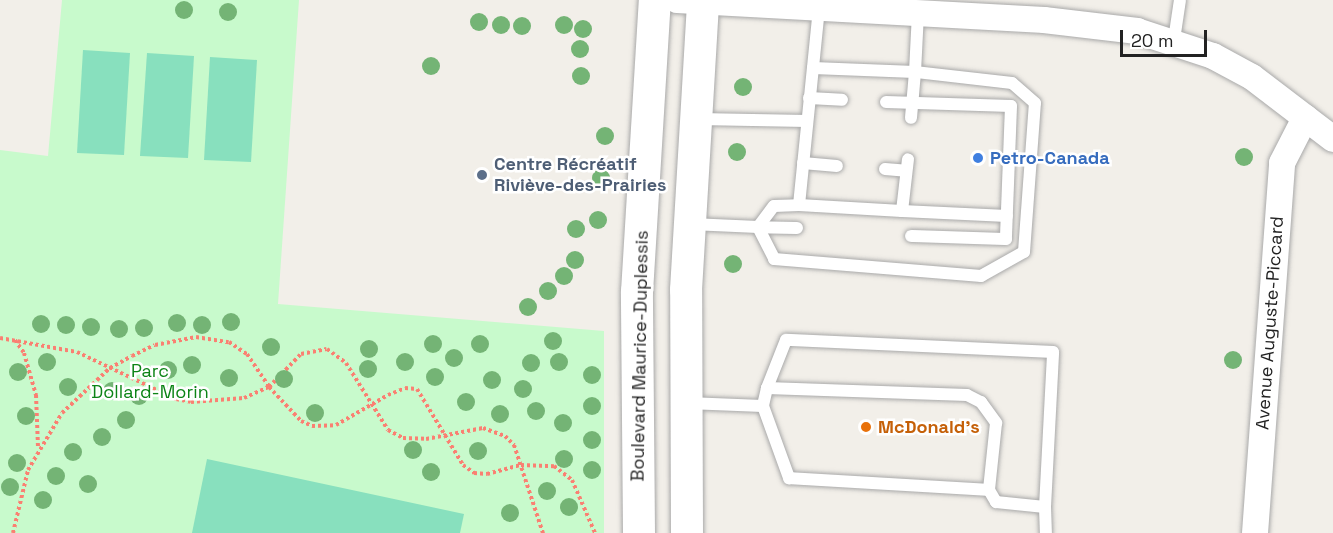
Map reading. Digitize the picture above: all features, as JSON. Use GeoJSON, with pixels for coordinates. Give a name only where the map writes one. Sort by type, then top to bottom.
{"type":"FeatureCollection","features":[{"type":"Feature","properties":{"kind":"street","name":"Boulevard Maurice-Duplessis"},"geometry":{"type":"LineString","coordinates":[[639,533],[637,292],[655,0]]}},
{"type":"Feature","properties":{"kind":"street"},"geometry":{"type":"LineString","coordinates":[[687,533],[689,224],[696,119],[694,1],[1090,24],[1174,40],[1213,56],[1252,77],[1333,139]]}},
{"type":"Feature","properties":{"kind":"street","name":"Avenue Auguste-Piccard"},"geometry":{"type":"LineString","coordinates":[[1255,533],[1282,163],[1305,118]]}},
{"type":"Feature","properties":{"kind":"lane"},"geometry":{"type":"LineString","coordinates":[[1174,40],[1180,0]]}},
{"type":"Feature","properties":{"kind":"lane"},"geometry":{"type":"LineString","coordinates":[[799,205],[819,9]]}},
{"type":"Feature","properties":{"kind":"lane"},"geometry":{"type":"LineString","coordinates":[[911,118],[918,13]]}},
{"type":"Feature","properties":{"kind":"lane"},"geometry":{"type":"LineString","coordinates":[[758,227],[774,259],[981,276],[1024,252],[1035,103],[1012,83],[915,72],[813,68]]}},
{"type":"Feature","properties":{"kind":"lane"},"geometry":{"type":"LineString","coordinates":[[809,98],[842,100]]}},
{"type":"Feature","properties":{"kind":"lane"},"geometry":{"type":"LineString","coordinates":[[886,102],[1011,106],[1006,239],[911,236]]}},
{"type":"Feature","properties":{"kind":"lane"},"geometry":{"type":"LineString","coordinates":[[696,119],[807,121]]}},
{"type":"Feature","properties":{"kind":"lane"},"geometry":{"type":"LineString","coordinates":[[803,163],[837,166]]}},
{"type":"Feature","properties":{"kind":"lane"},"geometry":{"type":"LineString","coordinates":[[885,169],[907,165],[902,211]]}},
{"type":"Feature","properties":{"kind":"lane"},"geometry":{"type":"LineString","coordinates":[[758,227],[774,206],[799,205],[1007,216]]}},
{"type":"Feature","properties":{"kind":"lane"},"geometry":{"type":"LineString","coordinates":[[689,224],[797,228]]}},
{"type":"Feature","properties":{"kind":"lane"},"geometry":{"type":"LineString","coordinates":[[989,490],[789,478],[764,406],[767,388],[786,340],[1053,352],[1045,507],[1046,533]]}},
{"type":"Feature","properties":{"kind":"lane"},"geometry":{"type":"LineString","coordinates":[[767,388],[974,398],[981,402],[996,423],[989,490],[996,502],[1045,507]]}},
{"type":"Feature","properties":{"kind":"lane"},"geometry":{"type":"LineString","coordinates":[[687,403],[764,406]]}},
{"type":"Feature","properties":{"kind":"path"},"geometry":{"type":"LineString","coordinates":[[13,533],[28,470],[38,448],[62,413],[110,368],[155,345],[196,337],[215,339],[248,354],[269,387],[301,421],[312,426],[336,425],[369,405],[411,387],[422,394],[463,465],[474,473],[487,474],[521,465],[539,464],[565,472],[581,495],[595,533]]}},
{"type":"Feature","properties":{"kind":"path"},"geometry":{"type":"LineString","coordinates":[[0,338],[77,352],[176,399],[191,402],[244,398],[269,387],[301,354],[327,349],[346,363],[369,405],[387,430],[403,438],[426,439],[443,433],[483,428],[494,431],[514,445],[543,533]]}},
{"type":"Feature","properties":{"kind":"path"},"geometry":{"type":"LineString","coordinates":[[14,339],[24,353],[36,395],[38,448]]}},
{"type":"Feature","properties":{"kind":"green space","name":"Parc Dollard-Morin"},"geometry":{"type":"Polygon","coordinates":[[[62,0],[299,0],[278,304],[604,331],[604,533],[0,533],[0,150],[48,156],[62,0]]]}},
{"type":"Feature","properties":{"kind":"green space"},"geometry":{"type":"Polygon","coordinates":[[[83,50],[130,53],[124,155],[77,153],[83,50]]]}},
{"type":"Feature","properties":{"kind":"green space"},"geometry":{"type":"Polygon","coordinates":[[[147,53],[194,56],[188,158],[140,156],[147,53]]]}},
{"type":"Feature","properties":{"kind":"green space"},"geometry":{"type":"Polygon","coordinates":[[[210,57],[257,60],[251,162],[204,160],[210,57]]]}},
{"type":"Feature","properties":{"kind":"green space"},"geometry":{"type":"Polygon","coordinates":[[[207,459],[464,514],[460,533],[192,533],[207,459]]]}},
{"type":"Feature","properties":{"kind":"place","name":"Petro-Canada"},"geometry":{"type":"Point","coordinates":[978,158]}},
{"type":"Feature","properties":{"kind":"place","name":"Centre Récréatif Riviève-des-Prairies"},"geometry":{"type":"Point","coordinates":[482,175]}},
{"type":"Feature","properties":{"kind":"place","name":"McDonald's"},"geometry":{"type":"Point","coordinates":[866,427]}}]}
